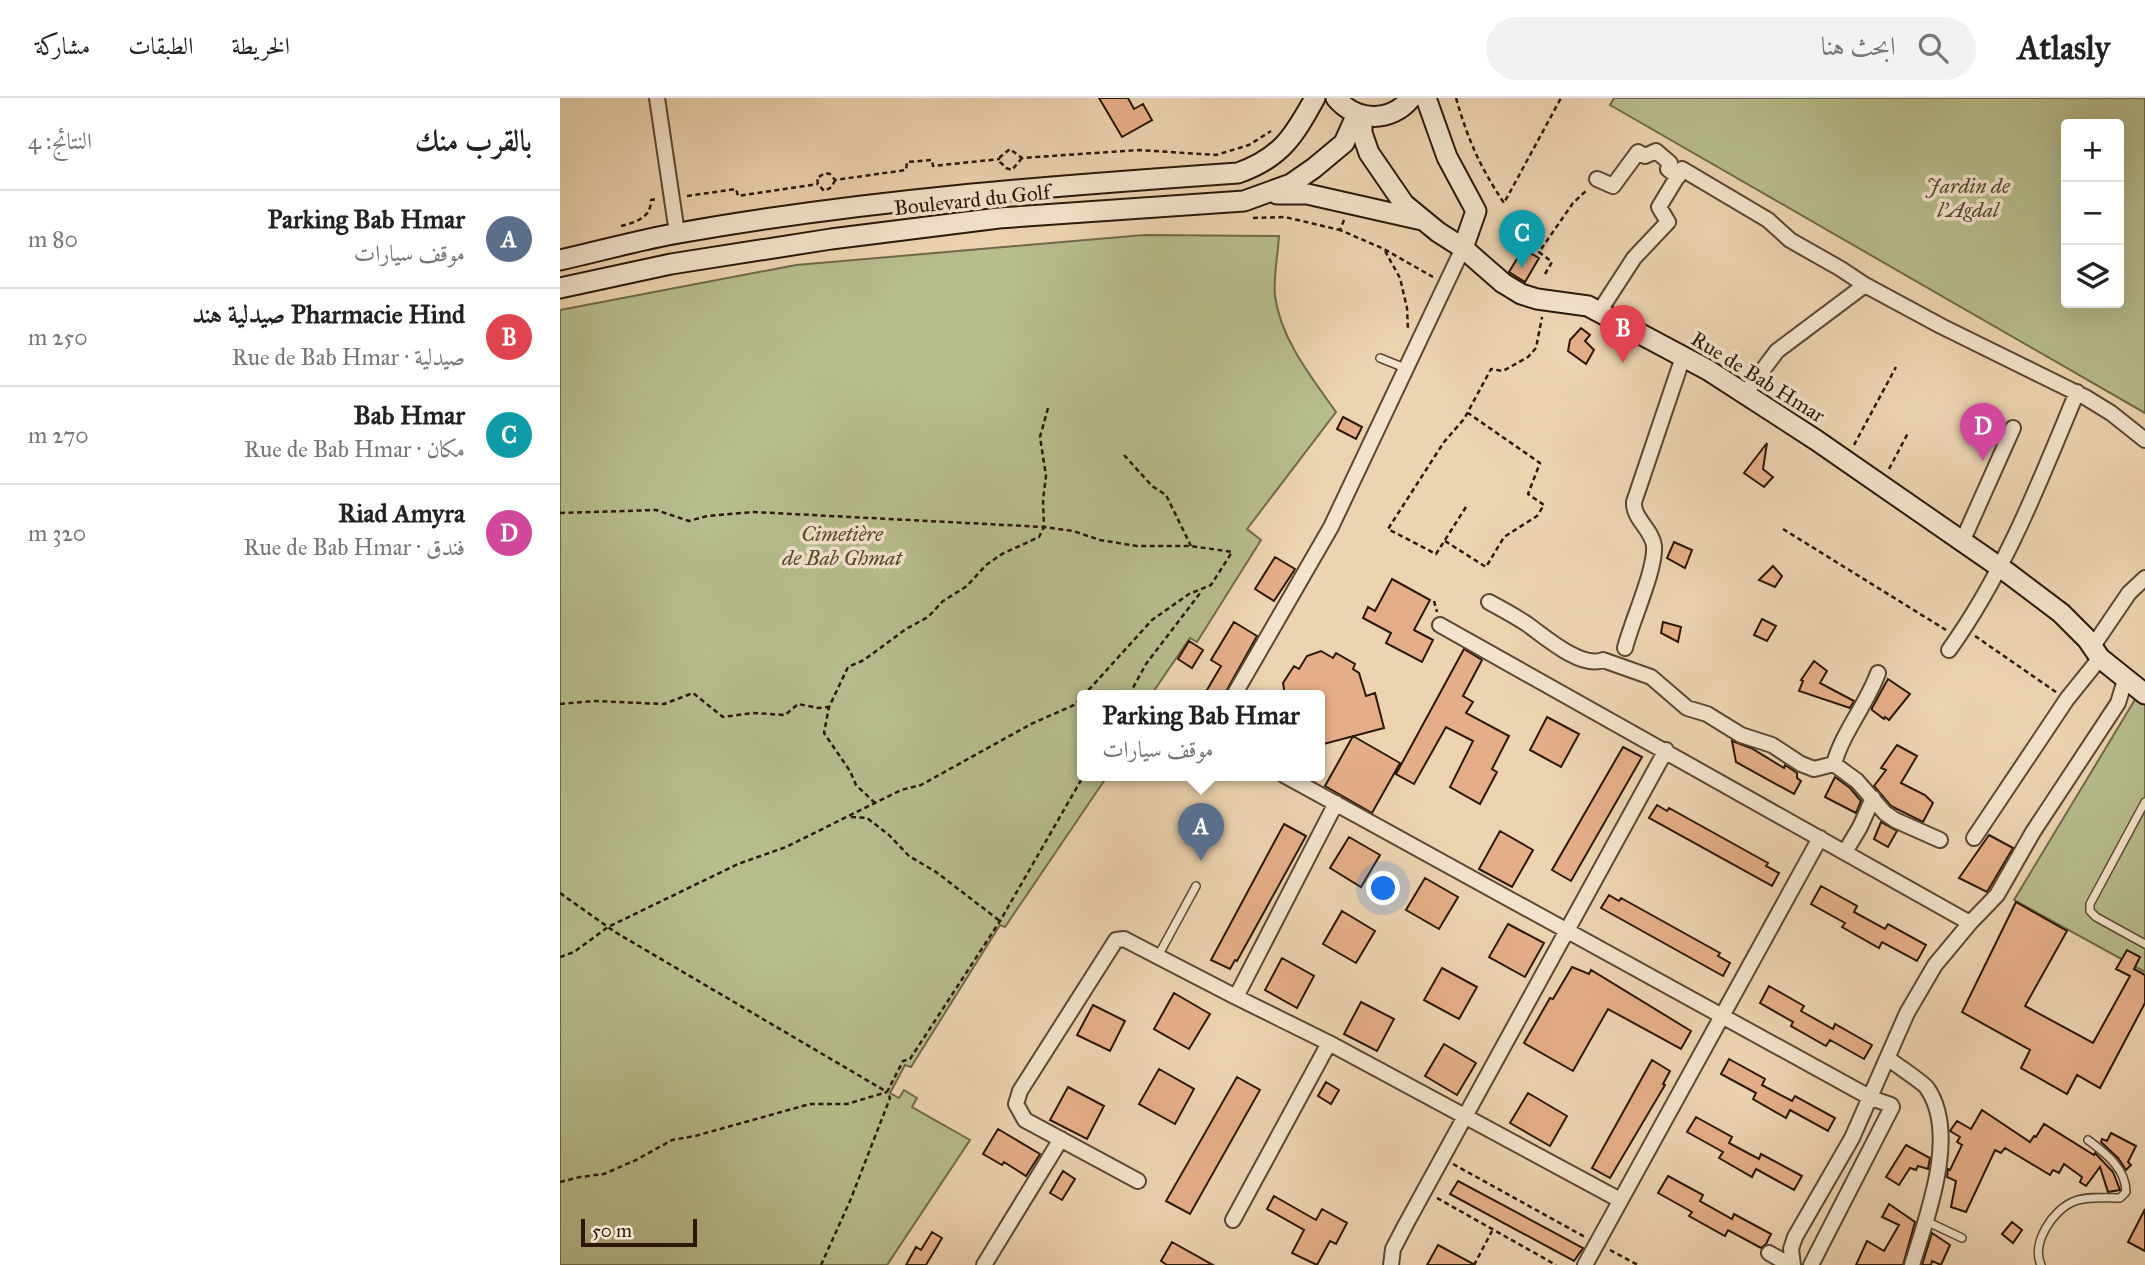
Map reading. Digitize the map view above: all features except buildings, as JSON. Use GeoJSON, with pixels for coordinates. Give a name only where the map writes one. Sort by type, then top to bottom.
{"type":"FeatureCollection","features":[{"type":"Feature","properties":{"kind":"main road","name":"Boulevard du Golf"},"geometry":{"type":"LineString","coordinates":[[560,260],[677,233],[891,203],[1238,173],[1258,165],[1280,150],[1299,129],[1315,98]]}},
{"type":"Feature","properties":{"kind":"main road"},"geometry":{"type":"LineString","coordinates":[[1336,98],[1346,108],[1359,114],[1380,117],[1403,106],[1411,98]]}},
{"type":"Feature","properties":{"kind":"main road"},"geometry":{"type":"LineString","coordinates":[[1426,98],[1447,157],[1476,211],[1463,248]]}},
{"type":"Feature","properties":{"kind":"main road","name":"Boulevard du Golf"},"geometry":{"type":"LineString","coordinates":[[560,288],[671,264],[831,239],[999,218],[1244,201],[1269,194],[1298,180],[1336,150],[1349,134],[1359,114]]}},
{"type":"Feature","properties":{"kind":"main road","name":"Rue de Bab Hmar"},"geometry":{"type":"LineString","coordinates":[[1359,114],[1364,142],[1404,204],[1463,248],[1503,283],[1521,294],[1588,306],[1708,370],[2000,567],[2061,613],[2125,680],[2145,694]]}},
{"type":"Feature","properties":{"kind":"main road"},"geometry":{"type":"LineString","coordinates":[[1269,194],[1307,194],[1422,220]]}},
{"type":"Feature","properties":{"kind":"street"},"geometry":{"type":"LineString","coordinates":[[657,98],[677,233]]}},
{"type":"Feature","properties":{"kind":"street"},"geometry":{"type":"LineString","coordinates":[[1597,180],[1613,186],[1638,152],[1645,156],[1656,152],[1670,163],[1668,169],[1678,177]]}},
{"type":"Feature","properties":{"kind":"street"},"geometry":{"type":"LineString","coordinates":[[1599,313],[1634,258],[1668,222],[1659,207],[1682,169],[1768,220],[1790,240],[1865,285],[1941,326],[2077,392],[2111,413],[2145,440]]}},
{"type":"Feature","properties":{"kind":"street"},"geometry":{"type":"LineString","coordinates":[[1237,690],[1331,527],[1463,248]]}},
{"type":"Feature","properties":{"kind":"street"},"geometry":{"type":"LineString","coordinates":[[1744,395],[1777,351],[1865,285]]}},
{"type":"Feature","properties":{"kind":"street"},"geometry":{"type":"LineString","coordinates":[[1625,648],[1654,555],[1652,538],[1636,514],[1634,502],[1683,357]]}},
{"type":"Feature","properties":{"kind":"street"},"geometry":{"type":"LineString","coordinates":[[1957,639],[2000,567],[2039,485],[2077,392]]}},
{"type":"Feature","properties":{"kind":"street"},"geometry":{"type":"LineString","coordinates":[[1962,542],[2013,428]]}},
{"type":"Feature","properties":{"kind":"street"},"geometry":{"type":"LineString","coordinates":[[1974,838],[2097,652],[2129,593],[2145,578]]}},
{"type":"Feature","properties":{"kind":"street"},"geometry":{"type":"LineString","coordinates":[[1489,602],[1525,623],[1559,648],[1586,660],[1603,660],[1651,677],[1687,708],[1707,714],[1741,735],[1772,745],[1801,764],[1814,769],[1834,764]]}},
{"type":"Feature","properties":{"kind":"street"},"geometry":{"type":"LineString","coordinates":[[1440,625],[1970,923]]}},
{"type":"Feature","properties":{"kind":"street"},"geometry":{"type":"LineString","coordinates":[[1834,764],[1837,750],[1863,707],[1878,673]]}},
{"type":"Feature","properties":{"kind":"street"},"geometry":{"type":"LineString","coordinates":[[1792,1265],[1791,1249],[1795,1237],[1852,1138],[1907,1013],[1928,977],[1970,923],[1997,895],[2033,832],[2118,704],[2125,680]]}},
{"type":"Feature","properties":{"kind":"street"},"geometry":{"type":"LineString","coordinates":[[1391,1265],[1393,1250],[1441,1158],[1666,750]]}},
{"type":"Feature","properties":{"kind":"street"},"geometry":{"type":"LineString","coordinates":[[1834,764],[1857,781],[1879,808],[1895,820],[1940,840]]}},
{"type":"Feature","properties":{"kind":"street"},"geometry":{"type":"LineString","coordinates":[[1295,781],[1871,1098],[1888,1103],[1892,1107],[1811,1265]]}},
{"type":"Feature","properties":{"kind":"street"},"geometry":{"type":"LineString","coordinates":[[1845,852],[1873,798]]}},
{"type":"Feature","properties":{"kind":"street"},"geometry":{"type":"LineString","coordinates":[[1236,997],[1336,803]]}},
{"type":"Feature","properties":{"kind":"street"},"geometry":{"type":"LineString","coordinates":[[1584,1265],[1820,838]]}},
{"type":"Feature","properties":{"kind":"street"},"geometry":{"type":"LineString","coordinates":[[1139,1181],[1025,1120],[1019,1114],[1016,1104],[1020,1091],[1116,940],[1124,939],[1329,1043],[1620,1200]]}},
{"type":"Feature","properties":{"kind":"street"},"geometry":{"type":"LineString","coordinates":[[1233,1220],[1329,1043]]}},
{"type":"Feature","properties":{"kind":"street"},"geometry":{"type":"LineString","coordinates":[[1888,1059],[1926,1086],[1940,1116],[1941,1154],[1926,1221],[1912,1265]]}},
{"type":"Feature","properties":{"kind":"street"},"geometry":{"type":"LineString","coordinates":[[984,1265],[1061,1139]]}},
{"type":"Feature","properties":{"kind":"street"},"geometry":{"type":"LineString","coordinates":[[1769,1253],[1792,1265]]}},
{"type":"Feature","properties":{"kind":"lane"},"geometry":{"type":"LineString","coordinates":[[1380,358],[1405,368]]}},
{"type":"Feature","properties":{"kind":"lane"},"geometry":{"type":"LineString","coordinates":[[2145,802],[2090,904],[2090,911],[2145,944]]}},
{"type":"Feature","properties":{"kind":"lane"},"geometry":{"type":"LineString","coordinates":[[1158,956],[1196,886]]}},
{"type":"Feature","properties":{"kind":"lane"},"geometry":{"type":"LineString","coordinates":[[2040,1265],[2037,1246],[2048,1225],[2061,1210],[2075,1201],[2120,1198],[2126,1192],[2123,1175],[2117,1165],[2088,1140]]}},
{"type":"Feature","properties":{"kind":"lane"},"geometry":{"type":"LineString","coordinates":[[1926,1221],[1962,1238]]}},
{"type":"Feature","properties":{"kind":"path"},"geometry":{"type":"LineString","coordinates":[[1456,98],[1467,136],[1485,174],[1504,203],[1561,98]]}},
{"type":"Feature","properties":{"kind":"path"},"geometry":{"type":"LineString","coordinates":[[1000,159],[1004,152],[1010,149],[1022,158],[1139,150],[1216,155],[1249,145],[1272,131]]}},
{"type":"Feature","properties":{"kind":"path"},"geometry":{"type":"LineString","coordinates":[[1000,159],[1006,168],[1012,170],[1022,158]]}},
{"type":"Feature","properties":{"kind":"path"},"geometry":{"type":"LineString","coordinates":[[835,180],[906,170],[907,162],[932,160],[933,166],[1000,159]]}},
{"type":"Feature","properties":{"kind":"path"},"geometry":{"type":"LineString","coordinates":[[825,173],[835,180],[835,184],[824,191],[817,184],[817,178],[825,173]]}},
{"type":"Feature","properties":{"kind":"path"},"geometry":{"type":"LineString","coordinates":[[1545,274],[1552,262],[1539,252],[1573,203],[1597,180]]}},
{"type":"Feature","properties":{"kind":"path"},"geometry":{"type":"LineString","coordinates":[[619,247],[618,227],[636,222],[645,216],[651,209],[651,200],[736,189],[738,195],[817,184]]}},
{"type":"Feature","properties":{"kind":"path"},"geometry":{"type":"LineString","coordinates":[[1246,218],[1285,217],[1340,230],[1384,249],[1433,277]]}},
{"type":"Feature","properties":{"kind":"path"},"geometry":{"type":"LineString","coordinates":[[1340,230],[1344,220]]}},
{"type":"Feature","properties":{"kind":"path"},"geometry":{"type":"LineString","coordinates":[[1384,249],[1400,278],[1407,308],[1407,330],[1420,337]]}},
{"type":"Feature","properties":{"kind":"path"},"geometry":{"type":"LineString","coordinates":[[1466,507],[1436,554],[1388,529],[1444,442],[1468,413],[1491,369],[1503,371],[1528,357],[1536,348],[1545,300]]}},
{"type":"Feature","properties":{"kind":"path"},"geometry":{"type":"LineString","coordinates":[[1845,460],[1896,367]]}},
{"type":"Feature","properties":{"kind":"path"},"geometry":{"type":"LineString","coordinates":[[874,803],[856,785],[850,771],[824,733],[829,707],[848,667],[864,660],[906,629],[928,617],[943,601],[967,586],[986,565],[1002,554],[1039,537],[1044,527],[1046,476],[1040,437],[1048,408]]}},
{"type":"Feature","properties":{"kind":"path"},"geometry":{"type":"LineString","coordinates":[[1445,541],[1486,567],[1504,537],[1537,516],[1544,505],[1528,494],[1540,463],[1468,413]]}},
{"type":"Feature","properties":{"kind":"path"},"geometry":{"type":"LineString","coordinates":[[1880,484],[1908,433]]}},
{"type":"Feature","properties":{"kind":"path"},"geometry":{"type":"LineString","coordinates":[[1124,455],[1152,486],[1166,495],[1191,545]]}},
{"type":"Feature","properties":{"kind":"path"},"geometry":{"type":"LineString","coordinates":[[560,513],[656,510],[689,521],[707,516],[754,512],[1044,527],[1137,546],[1191,545],[1232,552],[1211,585],[1189,594],[1152,621],[1089,690]]}},
{"type":"Feature","properties":{"kind":"path"},"geometry":{"type":"LineString","coordinates":[[1783,529],[1957,639],[2067,699]]}},
{"type":"Feature","properties":{"kind":"path"},"geometry":{"type":"LineString","coordinates":[[1132,690],[1146,664],[1203,589]]}},
{"type":"Feature","properties":{"kind":"path"},"geometry":{"type":"LineString","coordinates":[[560,704],[594,701],[664,704],[693,693],[723,717],[753,713],[785,715],[798,704],[829,707]]}},
{"type":"Feature","properties":{"kind":"path"},"geometry":{"type":"LineString","coordinates":[[560,957],[574,952],[608,927],[738,864],[786,847],[901,790],[922,785],[1031,724],[1077,702]]}},
{"type":"Feature","properties":{"kind":"path"},"geometry":{"type":"LineString","coordinates":[[560,1182],[604,1174],[672,1140],[810,1104],[847,1104],[887,1092],[903,1061],[910,1059],[1000,921],[1081,781]]}},
{"type":"Feature","properties":{"kind":"path"},"geometry":{"type":"LineString","coordinates":[[850,817],[867,817],[909,856],[936,872],[1000,921]]}},
{"type":"Feature","properties":{"kind":"path"},"geometry":{"type":"LineString","coordinates":[[560,893],[608,927],[887,1092],[890,1098],[850,1201],[821,1265]]}},
{"type":"Feature","properties":{"kind":"path"},"geometry":{"type":"LineString","coordinates":[[1441,1158],[1638,1265]]}},
{"type":"Feature","properties":{"kind":"path"},"geometry":{"type":"LineString","coordinates":[[1424,1190],[1556,1265]]}},
{"type":"Feature","properties":{"kind":"path"},"geometry":{"type":"LineString","coordinates":[[1474,1265],[1493,1229]]}},
{"type":"Feature","properties":{"kind":"green space","name":"Jardin de l'Agdal"},"geometry":{"type":"Polygon","coordinates":[[[1614,98],[2145,98],[2145,413],[1610,105],[1614,98]]]}},
{"type":"Feature","properties":{"kind":"green space","name":"Cimetière de Bab Ghmat"},"geometry":{"type":"Polygon","coordinates":[[[1144,235],[1279,236],[1275,274],[1278,312],[1299,358],[1336,412],[1247,529],[1261,540],[1197,642],[1190,638],[1154,690],[1077,690],[1077,781],[1104,781],[1005,927],[1000,925],[911,1067],[905,1065],[890,1093],[899,1098],[904,1090],[917,1098],[912,1107],[970,1140],[887,1265],[560,1265],[560,310],[796,265],[1144,235]]]}},
{"type":"Feature","properties":{"kind":"green space"},"geometry":{"type":"Polygon","coordinates":[[[2145,683],[2145,972],[2014,900],[2145,683]]]}},
{"type":"Feature","properties":{"kind":"place","name":"Bab Hmar"},"geometry":{"type":"Point","coordinates":[1522,268]}},
{"type":"Feature","properties":{"kind":"place","name":"Pharmacie Hind صيدلية هند"},"geometry":{"type":"Point","coordinates":[1623,363]}},
{"type":"Feature","properties":{"kind":"place","name":"Riad Amyra"},"geometry":{"type":"Point","coordinates":[1983,461]}},
{"type":"Feature","properties":{"kind":"place","name":"Parking Bab Hmar"},"geometry":{"type":"Point","coordinates":[1201,861]}}]}
